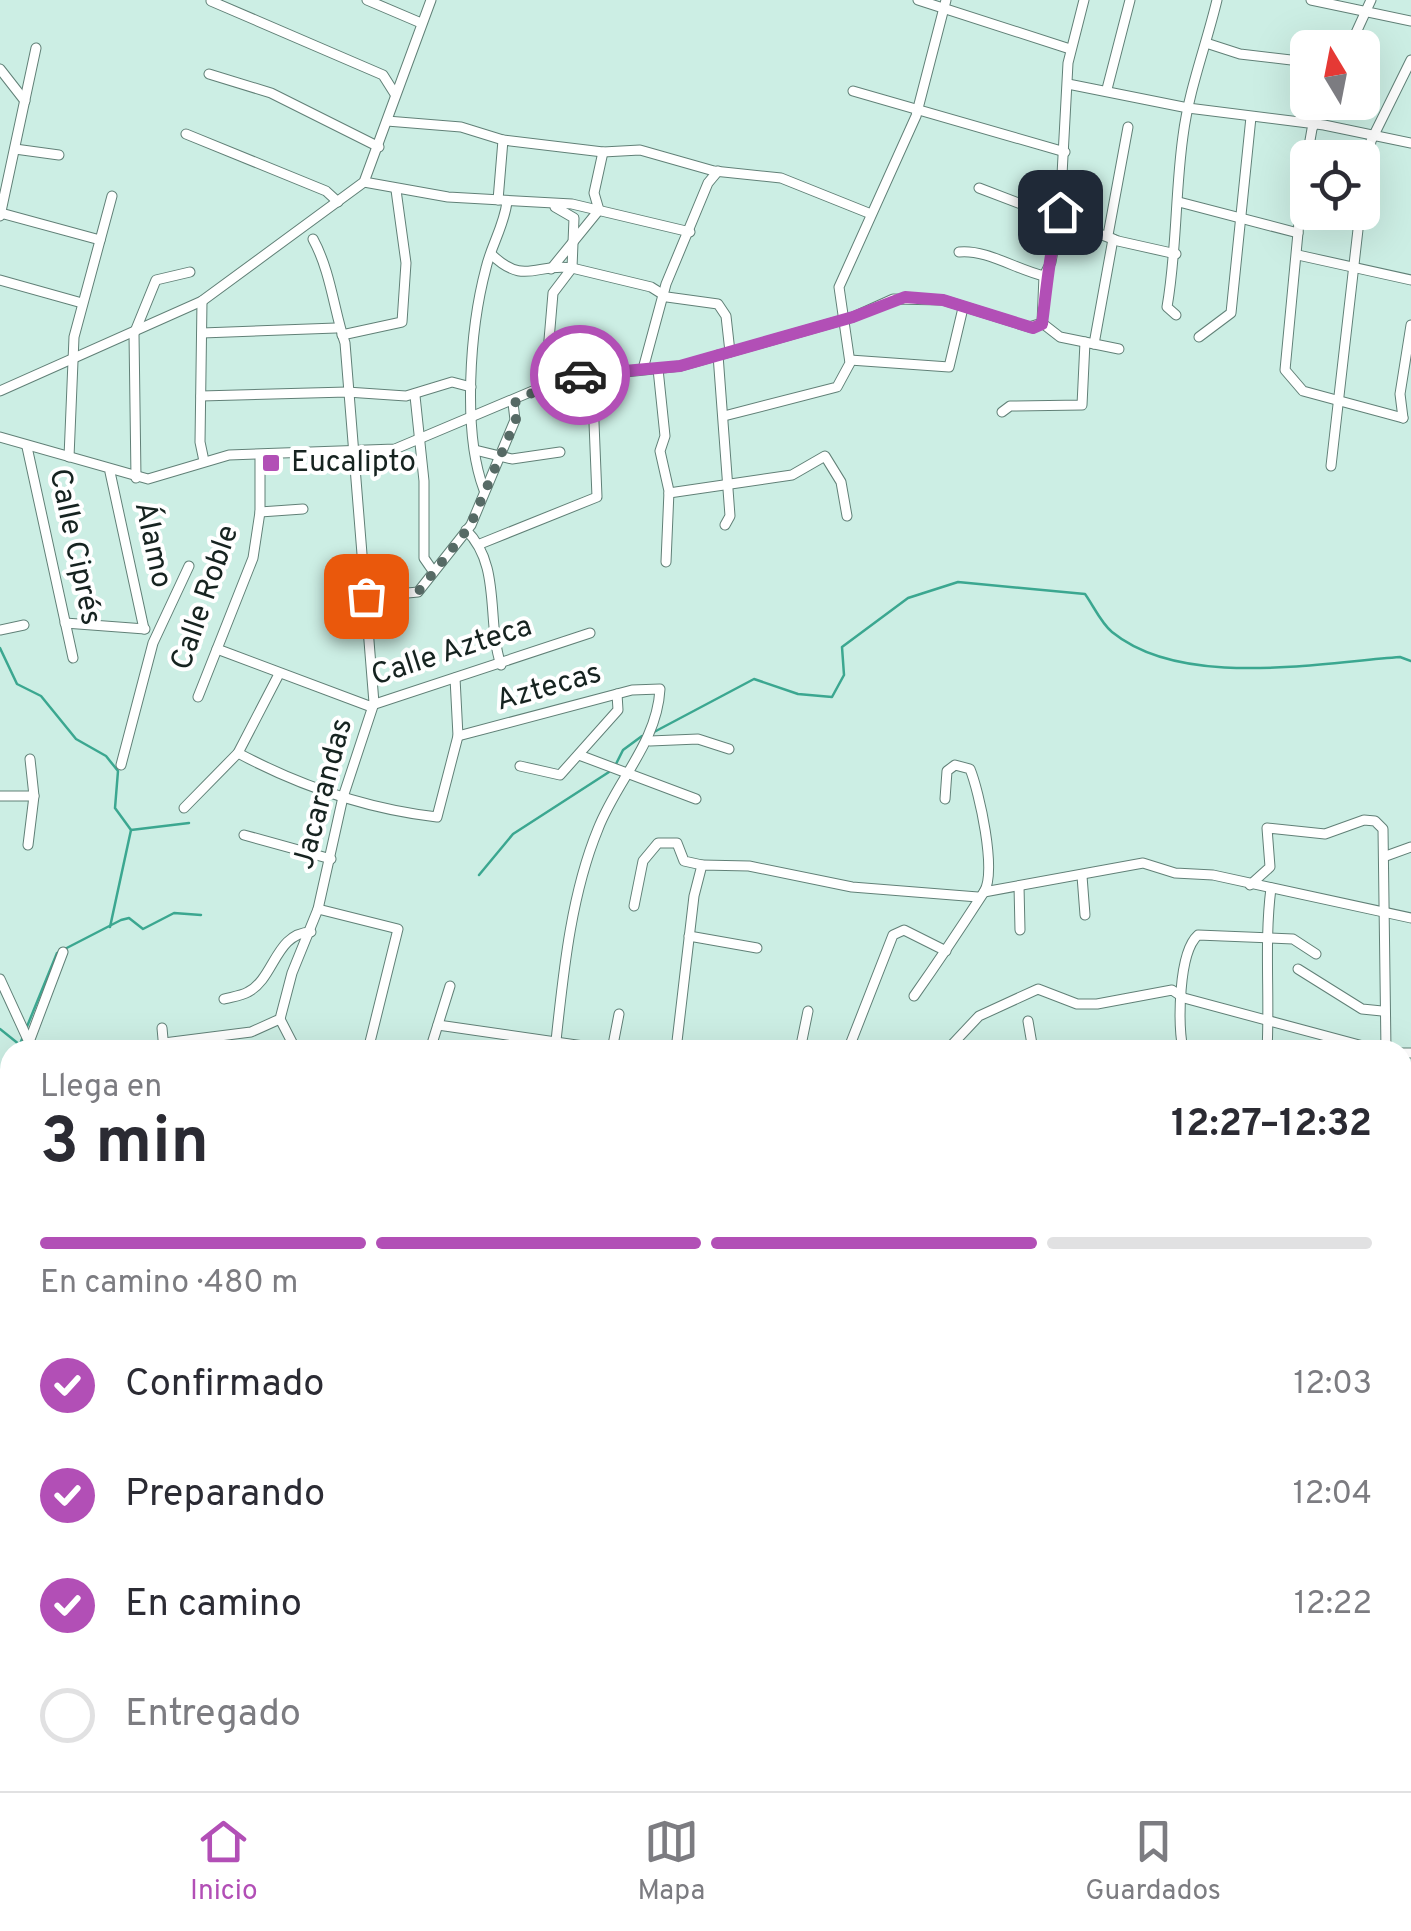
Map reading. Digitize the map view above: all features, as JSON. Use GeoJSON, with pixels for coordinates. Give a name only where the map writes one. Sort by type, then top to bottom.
{"type":"FeatureCollection","features":[{"type":"Feature","properties":{"kind":"street"},"geometry":{"type":"LineString","coordinates":[[367,0],[421,24]]}},
{"type":"Feature","properties":{"kind":"street"},"geometry":{"type":"LineString","coordinates":[[0,391],[71,363],[202,301],[364,182],[431,0]]}},
{"type":"Feature","properties":{"kind":"street"},"geometry":{"type":"LineString","coordinates":[[918,0],[945,4],[1070,49]]}},
{"type":"Feature","properties":{"kind":"street"},"geometry":{"type":"LineString","coordinates":[[1084,0],[1070,49],[1058,219],[1052,262],[1044,276],[1042,324],[1054,335],[1120,349]]}},
{"type":"Feature","properties":{"kind":"street"},"geometry":{"type":"LineString","coordinates":[[1107,89],[1130,0]]}},
{"type":"Feature","properties":{"kind":"street"},"geometry":{"type":"LineString","coordinates":[[1176,315],[1168,307],[1188,108],[1217,0]]}},
{"type":"Feature","properties":{"kind":"street"},"geometry":{"type":"LineString","coordinates":[[1311,0],[1369,5],[1411,20]]}},
{"type":"Feature","properties":{"kind":"street"},"geometry":{"type":"LineString","coordinates":[[210,1],[383,76],[395,94]]}},
{"type":"Feature","properties":{"kind":"street"},"geometry":{"type":"LineString","coordinates":[[724,416],[837,386],[848,374],[850,360],[838,288],[919,110],[945,4]]}},
{"type":"Feature","properties":{"kind":"street"},"geometry":{"type":"LineString","coordinates":[[1357,30],[1369,5]]}},
{"type":"Feature","properties":{"kind":"street"},"geometry":{"type":"LineString","coordinates":[[1206,43],[1240,54],[1290,60]]}},
{"type":"Feature","properties":{"kind":"street"},"geometry":{"type":"LineString","coordinates":[[36,48],[0,215],[100,240]]}},
{"type":"Feature","properties":{"kind":"street"},"geometry":{"type":"LineString","coordinates":[[1374,140],[1411,60]]}},
{"type":"Feature","properties":{"kind":"street"},"geometry":{"type":"LineString","coordinates":[[0,69],[25,101]]}},
{"type":"Feature","properties":{"kind":"street"},"geometry":{"type":"LineString","coordinates":[[208,74],[271,93],[378,147]]}},
{"type":"Feature","properties":{"kind":"street"},"geometry":{"type":"LineString","coordinates":[[1068,84],[1188,108],[1375,134],[1411,144]]}},
{"type":"Feature","properties":{"kind":"street"},"geometry":{"type":"LineString","coordinates":[[853,91],[1064,152]]}},
{"type":"Feature","properties":{"kind":"street"},"geometry":{"type":"LineString","coordinates":[[1199,337],[1231,312],[1251,117]]}},
{"type":"Feature","properties":{"kind":"street"},"geometry":{"type":"LineString","coordinates":[[1316,120],[1298,255],[1291,277],[1285,370],[1296,387],[1402,418],[1400,394],[1411,325]]}},
{"type":"Feature","properties":{"kind":"street"},"geometry":{"type":"LineString","coordinates":[[387,121],[461,126],[503,140],[603,152],[640,150],[718,171],[781,178],[871,214]]}},
{"type":"Feature","properties":{"kind":"street"},"geometry":{"type":"LineString","coordinates":[[1002,412],[1010,406],[1050,409],[1084,404],[1090,343],[1128,127]]}},
{"type":"Feature","properties":{"kind":"street"},"geometry":{"type":"LineString","coordinates":[[186,134],[326,191],[338,202]]}},
{"type":"Feature","properties":{"kind":"street"},"geometry":{"type":"LineString","coordinates":[[484,490],[475,450],[471,346],[502,201],[503,140]]}},
{"type":"Feature","properties":{"kind":"street"},"geometry":{"type":"LineString","coordinates":[[14,149],[59,155]]}},
{"type":"Feature","properties":{"kind":"street"},"geometry":{"type":"LineString","coordinates":[[599,210],[594,193],[603,152]]}},
{"type":"Feature","properties":{"kind":"street"},"geometry":{"type":"LineString","coordinates":[[643,369],[664,295],[708,184],[718,171]]}},
{"type":"Feature","properties":{"kind":"street"},"geometry":{"type":"LineString","coordinates":[[364,182],[396,190],[553,206],[580,205],[690,232]]}},
{"type":"Feature","properties":{"kind":"street"},"geometry":{"type":"LineString","coordinates":[[979,188],[1111,237],[1176,254]]}},
{"type":"Feature","properties":{"kind":"street"},"geometry":{"type":"LineString","coordinates":[[202,332],[339,332],[401,325],[406,270],[396,190]]}},
{"type":"Feature","properties":{"kind":"street"},"geometry":{"type":"LineString","coordinates":[[580,205],[594,193]]}},
{"type":"Feature","properties":{"kind":"street"},"geometry":{"type":"LineString","coordinates":[[69,458],[71,363],[82,303],[112,196]]}},
{"type":"Feature","properties":{"kind":"street"},"geometry":{"type":"LineString","coordinates":[[1179,202],[1298,234]]}},
{"type":"Feature","properties":{"kind":"street"},"geometry":{"type":"LineString","coordinates":[[553,206],[572,214],[576,236],[572,268],[555,288]]}},
{"type":"Feature","properties":{"kind":"street"},"geometry":{"type":"LineString","coordinates":[[547,271],[599,210]]}},
{"type":"Feature","properties":{"kind":"street"},"geometry":{"type":"LineString","coordinates":[[1331,466],[1358,230]]}},
{"type":"Feature","properties":{"kind":"street","name":"Jacarandas"},"geometry":{"type":"LineString","coordinates":[[280,1019],[292,973],[318,909],[342,797],[374,705],[339,313],[313,239]]}},
{"type":"Feature","properties":{"kind":"street"},"geometry":{"type":"LineString","coordinates":[[959,252],[984,255],[1016,270],[1044,276]]}},
{"type":"Feature","properties":{"kind":"street"},"geometry":{"type":"LineString","coordinates":[[491,254],[514,270],[572,268],[722,307],[730,352]]}},
{"type":"Feature","properties":{"kind":"street"},"geometry":{"type":"LineString","coordinates":[[1298,255],[1411,280]]}},
{"type":"Feature","properties":{"kind":"street"},"geometry":{"type":"LineString","coordinates":[[544,386],[555,288],[547,271]]}},
{"type":"Feature","properties":{"kind":"street"},"geometry":{"type":"LineString","coordinates":[[136,478],[134,334],[156,280],[190,272]]}},
{"type":"Feature","properties":{"kind":"street"},"geometry":{"type":"LineString","coordinates":[[0,280],[82,303]]}},
{"type":"Feature","properties":{"kind":"street"},"geometry":{"type":"LineString","coordinates":[[0,437],[110,472],[154,478],[204,461],[388,450],[514,403],[544,386],[592,373],[658,369],[718,356],[843,320],[905,297],[943,300],[1029,328],[1042,324]]}},
{"type":"Feature","properties":{"kind":"street"},"geometry":{"type":"LineString","coordinates":[[202,301],[200,442],[204,461]]}},
{"type":"Feature","properties":{"kind":"street"},"geometry":{"type":"LineString","coordinates":[[850,360],[949,367],[963,308]]}},
{"type":"Feature","properties":{"kind":"street"},"geometry":{"type":"LineString","coordinates":[[718,356],[730,516],[725,525]]}},
{"type":"Feature","properties":{"kind":"street"},"geometry":{"type":"LineString","coordinates":[[658,369],[665,436],[660,451],[669,494],[666,562]]}},
{"type":"Feature","properties":{"kind":"street"},"geometry":{"type":"LineString","coordinates":[[480,544],[597,496],[592,373]]}},
{"type":"Feature","properties":{"kind":"street"},"geometry":{"type":"LineString","coordinates":[[201,396],[348,392],[415,396],[440,384],[458,382],[471,387]]}},
{"type":"Feature","properties":{"kind":"street"},"geometry":{"type":"LineString","coordinates":[[415,396],[424,558],[433,571]]}},
{"type":"Feature","properties":{"kind":"street"},"geometry":{"type":"LineString","coordinates":[[366,596],[418,592],[433,571],[444,564],[466,530],[516,420],[514,403]]}},
{"type":"Feature","properties":{"kind":"street","name":"Calle Ciprés"},"geometry":{"type":"LineString","coordinates":[[27,447],[73,658]]}},
{"type":"Feature","properties":{"kind":"street"},"geometry":{"type":"LineString","coordinates":[[475,450],[512,459],[560,452]]}},
{"type":"Feature","properties":{"kind":"street","name":"Calle Roble"},"geometry":{"type":"LineString","coordinates":[[198,697],[253,558],[260,512],[260,455]]}},
{"type":"Feature","properties":{"kind":"street"},"geometry":{"type":"LineString","coordinates":[[669,494],[792,474],[825,456],[841,482],[847,516]]}},
{"type":"Feature","properties":{"kind":"street","name":"Álamo"},"geometry":{"type":"LineString","coordinates":[[110,472],[144,629]]}},
{"type":"Feature","properties":{"kind":"street"},"geometry":{"type":"LineString","coordinates":[[260,512],[303,509]]}},
{"type":"Feature","properties":{"kind":"street"},"geometry":{"type":"LineString","coordinates":[[466,530],[480,544],[502,665]]}},
{"type":"Feature","properties":{"kind":"street","name":"Álamo"},"geometry":{"type":"LineString","coordinates":[[121,765],[136,698],[157,634],[189,566]]}},
{"type":"Feature","properties":{"kind":"street"},"geometry":{"type":"LineString","coordinates":[[65,623],[144,629],[157,634]]}},
{"type":"Feature","properties":{"kind":"street"},"geometry":{"type":"LineString","coordinates":[[0,630],[24,625]]}},
{"type":"Feature","properties":{"kind":"street","name":"Calle Azteca"},"geometry":{"type":"LineString","coordinates":[[217,649],[364,706],[502,665],[590,633]]}},
{"type":"Feature","properties":{"kind":"street"},"geometry":{"type":"LineString","coordinates":[[184,808],[238,752],[279,674]]}},
{"type":"Feature","properties":{"kind":"street","name":"Aztecas"},"geometry":{"type":"LineString","coordinates":[[454,678],[459,691],[458,736],[616,694],[660,689],[650,741]]}},
{"type":"Feature","properties":{"kind":"street"},"geometry":{"type":"LineString","coordinates":[[520,766],[558,776],[618,710],[616,694]]}},
{"type":"Feature","properties":{"kind":"street"},"geometry":{"type":"LineString","coordinates":[[238,752],[342,797],[386,811],[438,817],[458,736]]}},
{"type":"Feature","properties":{"kind":"street"},"geometry":{"type":"LineString","coordinates":[[557,1040],[566,953],[596,832],[624,774],[650,741],[698,739],[729,749]]}},
{"type":"Feature","properties":{"kind":"street"},"geometry":{"type":"LineString","coordinates":[[579,755],[696,799]]}},
{"type":"Feature","properties":{"kind":"street"},"geometry":{"type":"LineString","coordinates":[[28,845],[34,796],[30,758]]}},
{"type":"Feature","properties":{"kind":"street"},"geometry":{"type":"LineString","coordinates":[[914,996],[981,894],[984,828],[970,768],[955,765],[947,771],[944,799]]}},
{"type":"Feature","properties":{"kind":"street"},"geometry":{"type":"LineString","coordinates":[[0,796],[34,796]]}},
{"type":"Feature","properties":{"kind":"street"},"geometry":{"type":"LineString","coordinates":[[1248,886],[1270,867],[1267,828],[1325,834],[1364,820],[1375,821],[1382,829],[1386,856],[1382,1011],[1385,1040]]}},
{"type":"Feature","properties":{"kind":"street"},"geometry":{"type":"LineString","coordinates":[[244,835],[331,859]]}},
{"type":"Feature","properties":{"kind":"street"},"geometry":{"type":"LineString","coordinates":[[634,906],[644,861],[658,843],[677,843],[684,861],[702,865],[749,866],[876,888],[981,894],[1143,863],[1411,918]]}},
{"type":"Feature","properties":{"kind":"street"},"geometry":{"type":"LineString","coordinates":[[1386,856],[1411,847]]}},
{"type":"Feature","properties":{"kind":"street"},"geometry":{"type":"LineString","coordinates":[[677,1040],[702,865]]}},
{"type":"Feature","properties":{"kind":"street"},"geometry":{"type":"LineString","coordinates":[[1082,876],[1085,915]]}},
{"type":"Feature","properties":{"kind":"street"},"geometry":{"type":"LineString","coordinates":[[1020,886],[1020,930]]}},
{"type":"Feature","properties":{"kind":"street"},"geometry":{"type":"LineString","coordinates":[[1268,1040],[1265,936],[1271,888]]}},
{"type":"Feature","properties":{"kind":"street"},"geometry":{"type":"LineString","coordinates":[[318,909],[398,928],[370,1040]]}},
{"type":"Feature","properties":{"kind":"street"},"geometry":{"type":"LineString","coordinates":[[852,1040],[884,952],[898,930],[946,951]]}},
{"type":"Feature","properties":{"kind":"street"},"geometry":{"type":"LineString","coordinates":[[224,999],[249,992],[296,934],[311,932]]}},
{"type":"Feature","properties":{"kind":"street"},"geometry":{"type":"LineString","coordinates":[[1183,1040],[1183,966],[1189,943],[1198,935],[1293,939],[1316,954]]}},
{"type":"Feature","properties":{"kind":"street"},"geometry":{"type":"LineString","coordinates":[[689,936],[756,948]]}},
{"type":"Feature","properties":{"kind":"street"},"geometry":{"type":"LineString","coordinates":[[30,1040],[63,952]]}},
{"type":"Feature","properties":{"kind":"street"},"geometry":{"type":"LineString","coordinates":[[275,958],[292,973]]}},
{"type":"Feature","properties":{"kind":"street"},"geometry":{"type":"LineString","coordinates":[[1298,969],[1362,1008],[1382,1011]]}},
{"type":"Feature","properties":{"kind":"street"},"geometry":{"type":"LineString","coordinates":[[0,979],[25,1040]]}},
{"type":"Feature","properties":{"kind":"street"},"geometry":{"type":"LineString","coordinates":[[433,1040],[450,986]]}},
{"type":"Feature","properties":{"kind":"street"},"geometry":{"type":"LineString","coordinates":[[956,1040],[979,1016],[1038,989],[1077,1004],[1172,990],[1184,998],[1343,1040]]}},
{"type":"Feature","properties":{"kind":"street"},"geometry":{"type":"LineString","coordinates":[[802,1040],[808,1011]]}},
{"type":"Feature","properties":{"kind":"street"},"geometry":{"type":"LineString","coordinates":[[613,1040],[619,1014]]}},
{"type":"Feature","properties":{"kind":"street"},"geometry":{"type":"LineString","coordinates":[[201,1040],[251,1032],[280,1019],[291,1040]]}},
{"type":"Feature","properties":{"kind":"street"},"geometry":{"type":"LineString","coordinates":[[1028,1022],[1031,1040]]}},
{"type":"Feature","properties":{"kind":"street"},"geometry":{"type":"LineString","coordinates":[[438,1024],[524,1040]]}},
{"type":"Feature","properties":{"kind":"street"},"geometry":{"type":"LineString","coordinates":[[162,1028],[163,1040]]}},
{"type":"Feature","properties":{"kind":"waterway"},"geometry":{"type":"LineString","coordinates":[[654,732],[754,679],[798,694],[832,697],[844,675],[842,647],[908,598],[958,582],[1085,594],[1112,632],[1141,650],[1175,661],[1250,668],[1400,657],[1411,661]]}},
{"type":"Feature","properties":{"kind":"waterway"},"geometry":{"type":"LineString","coordinates":[[0,648],[17,684],[41,696],[76,739],[106,756],[118,771],[115,808],[131,830],[110,927]]}},
{"type":"Feature","properties":{"kind":"waterway"},"geometry":{"type":"LineString","coordinates":[[615,766],[623,750],[642,736]]}},
{"type":"Feature","properties":{"kind":"waterway"},"geometry":{"type":"LineString","coordinates":[[479,875],[513,834],[609,772]]}},
{"type":"Feature","properties":{"kind":"waterway"},"geometry":{"type":"LineString","coordinates":[[131,830],[189,823]]}},
{"type":"Feature","properties":{"kind":"waterway"},"geometry":{"type":"LineString","coordinates":[[26,1029],[57,953],[121,920],[129,918],[143,929],[174,913],[201,915]]}},
{"type":"Feature","properties":{"kind":"waterway"},"geometry":{"type":"LineString","coordinates":[[0,1029],[14,1040]]}},
{"type":"Feature","properties":{"kind":"way so far"},"geometry":{"type":"LineString","coordinates":[[366,596],[420,590],[470,526],[496,458],[516,420],[514,403],[550,383],[580,375]]}},
{"type":"Feature","properties":{"kind":"place","name":"Eucalipto"},"geometry":{"type":"Point","coordinates":[271,463]}},
{"type":"Feature","properties":{"kind":"route"},"geometry":{"type":"LineString","coordinates":[[580,375],[680,366],[853,317],[905,297],[943,300],[1033,328],[1042,324],[1044,276],[1052,262],[1060,212]]}}]}
